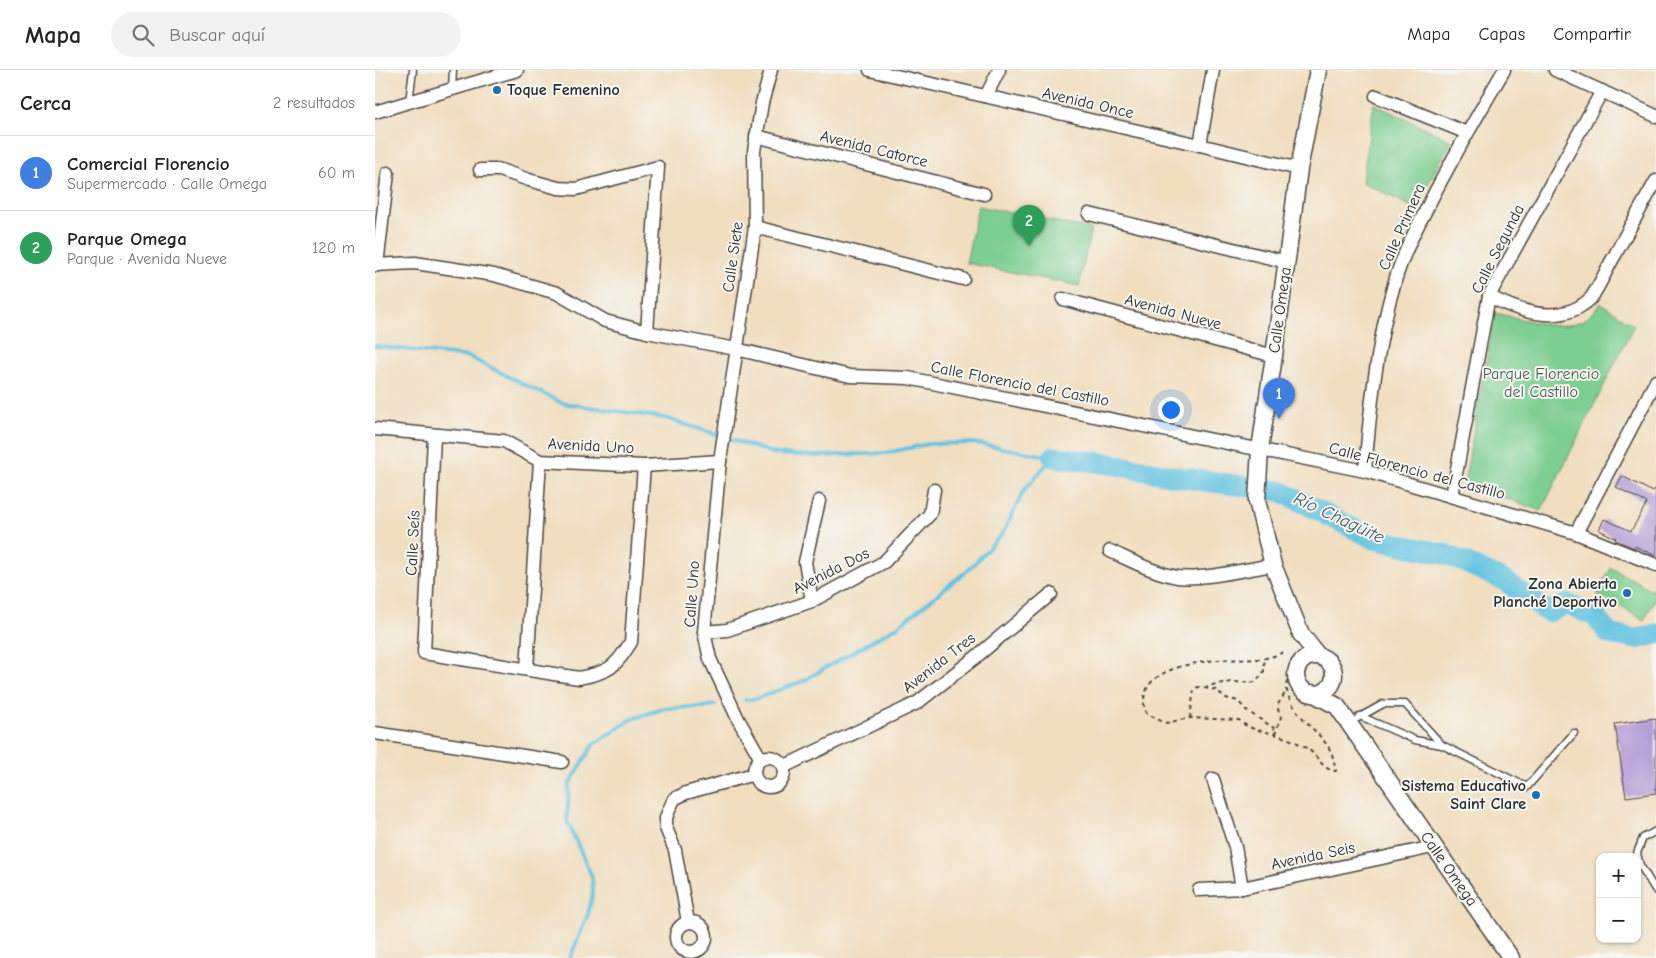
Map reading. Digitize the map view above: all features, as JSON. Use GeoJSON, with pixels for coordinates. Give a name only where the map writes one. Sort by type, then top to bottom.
{"type":"FeatureCollection","features":[{"type":"Feature","properties":{"kind":"street"},"geometry":{"type":"LineString","coordinates":[[375,112],[517,70]]}},
{"type":"Feature","properties":{"kind":"street","name":"Calle Siete"},"geometry":{"type":"LineString","coordinates":[[721,455],[755,227],[754,150],[762,103],[771,70]]}},
{"type":"Feature","properties":{"kind":"street","name":"Avenida Once"},"geometry":{"type":"LineString","coordinates":[[870,70],[1299,169]]}},
{"type":"Feature","properties":{"kind":"street"},"geometry":{"type":"LineString","coordinates":[[986,96],[999,70]]}},
{"type":"Feature","properties":{"kind":"street"},"geometry":{"type":"LineString","coordinates":[[1200,145],[1213,70]]}},
{"type":"Feature","properties":{"kind":"street","name":"Calle Omega"},"geometry":{"type":"LineString","coordinates":[[1318,70],[1299,169],[1274,356],[1259,449],[1257,479],[1257,501],[1273,565],[1301,634],[1318,656]]}},
{"type":"Feature","properties":{"kind":"street","name":"Calle Primera"},"geometry":{"type":"LineString","coordinates":[[1365,472],[1371,408],[1385,325],[1395,281],[1408,244],[1446,170],[1504,70]]}},
{"type":"Feature","properties":{"kind":"street"},"geometry":{"type":"LineString","coordinates":[[1555,70],[1656,116]]}},
{"type":"Feature","properties":{"kind":"street","name":"Calle Segunda"},"geometry":{"type":"LineString","coordinates":[[1452,496],[1489,296],[1602,91]]}},
{"type":"Feature","properties":{"kind":"street"},"geometry":{"type":"LineString","coordinates":[[1375,96],[1467,133]]}},
{"type":"Feature","properties":{"kind":"street","name":"Avenida Catorce"},"geometry":{"type":"LineString","coordinates":[[756,136],[985,194]]}},
{"type":"Feature","properties":{"kind":"street"},"geometry":{"type":"LineString","coordinates":[[480,170],[500,170],[558,188],[576,189],[658,167],[647,332]]}},
{"type":"Feature","properties":{"kind":"street"},"geometry":{"type":"LineString","coordinates":[[376,265],[388,172]]}},
{"type":"Feature","properties":{"kind":"street"},"geometry":{"type":"LineString","coordinates":[[1489,296],[1505,305],[1533,313],[1552,314],[1570,310],[1590,298],[1656,181]]}},
{"type":"Feature","properties":{"kind":"street"},"geometry":{"type":"LineString","coordinates":[[1089,214],[1287,262]]}},
{"type":"Feature","properties":{"kind":"street"},"geometry":{"type":"LineString","coordinates":[[755,227],[963,279]]}},
{"type":"Feature","properties":{"kind":"street","name":"Calle Florencio del Castillo"},"geometry":{"type":"LineString","coordinates":[[376,265],[415,263],[494,275],[557,293],[605,321],[647,332],[736,349],[850,376],[908,378],[1365,472],[1576,533],[1656,565]]}},
{"type":"Feature","properties":{"kind":"street","name":"Avenida Nueve"},"geometry":{"type":"LineString","coordinates":[[1063,300],[1274,356]]}},
{"type":"Feature","properties":{"kind":"street"},"geometry":{"type":"LineString","coordinates":[[1576,533],[1656,381]]}},
{"type":"Feature","properties":{"kind":"street","name":"Avenida Uno"},"geometry":{"type":"LineString","coordinates":[[375,429],[434,436],[504,441],[540,460],[644,466],[721,455]]}},
{"type":"Feature","properties":{"kind":"street","name":"Calle Seís"},"geometry":{"type":"LineString","coordinates":[[434,436],[424,653],[527,669]]}},
{"type":"Feature","properties":{"kind":"street","name":"Calle Uno"},"geometry":{"type":"LineString","coordinates":[[721,455],[704,632],[710,659],[738,718],[761,759]]}},
{"type":"Feature","properties":{"kind":"street"},"geometry":{"type":"LineString","coordinates":[[540,460],[527,669],[579,678],[601,674],[620,660],[631,642],[644,466]]}},
{"type":"Feature","properties":{"kind":"street","name":"Avenida Dos"},"geometry":{"type":"LineString","coordinates":[[704,632],[727,630],[812,601],[884,562],[929,514],[934,490]]}},
{"type":"Feature","properties":{"kind":"street"},"geometry":{"type":"LineString","coordinates":[[812,601],[805,562],[819,501]]}},
{"type":"Feature","properties":{"kind":"street"},"geometry":{"type":"LineString","coordinates":[[1110,551],[1154,571],[1180,577],[1213,575],[1273,565]]}},
{"type":"Feature","properties":{"kind":"street","name":"Avenida Tres"},"geometry":{"type":"LineString","coordinates":[[783,767],[917,703],[976,657],[1051,594]]}},
{"type":"Feature","properties":{"kind":"street","name":"Calle Omega"},"geometry":{"type":"LineString","coordinates":[[1295,667],[1301,634]]}},
{"type":"Feature","properties":{"kind":"street"},"geometry":{"type":"LineString","coordinates":[[1311,656],[1318,656],[1330,663],[1334,676],[1332,683],[1324,692],[1312,693],[1301,687],[1295,667],[1311,656]]}},
{"type":"Feature","properties":{"kind":"street","name":"Calle Omega"},"geometry":{"type":"LineString","coordinates":[[1332,683],[1337,706]]}},
{"type":"Feature","properties":{"kind":"street","name":"Calle Omega"},"geometry":{"type":"LineString","coordinates":[[1312,693],[1337,706],[1355,720],[1433,847],[1511,958]]}},
{"type":"Feature","properties":{"kind":"street"},"geometry":{"type":"LineString","coordinates":[[375,733],[562,762]]}},
{"type":"Feature","properties":{"kind":"street"},"geometry":{"type":"LineString","coordinates":[[771,758],[781,763],[783,767],[784,773],[780,783],[769,787],[759,784],[754,774],[754,768],[761,759],[771,758]]}},
{"type":"Feature","properties":{"kind":"street"},"geometry":{"type":"LineString","coordinates":[[688,922],[675,850],[667,828],[666,818],[674,799],[686,793],[754,774]]}},
{"type":"Feature","properties":{"kind":"street"},"geometry":{"type":"LineString","coordinates":[[1213,779],[1235,847],[1242,888]]}},
{"type":"Feature","properties":{"kind":"street","name":"Avenida Seis"},"geometry":{"type":"LineString","coordinates":[[1199,890],[1242,888],[1433,847]]}},
{"type":"Feature","properties":{"kind":"street"},"geometry":{"type":"LineString","coordinates":[[688,922],[699,924],[705,932],[705,943],[695,955],[681,948],[676,939],[679,928],[688,922]]}},
{"type":"Feature","properties":{"kind":"lane"},"geometry":{"type":"LineString","coordinates":[[409,102],[413,70]]}},
{"type":"Feature","properties":{"kind":"lane"},"geometry":{"type":"LineString","coordinates":[[452,90],[453,70]]}},
{"type":"Feature","properties":{"kind":"lane"},"geometry":{"type":"LineString","coordinates":[[1355,720],[1383,704],[1405,704],[1443,745]]}},
{"type":"Feature","properties":{"kind":"lane"},"geometry":{"type":"LineString","coordinates":[[1355,720],[1415,740],[1443,745],[1527,787],[1574,733]]}},
{"type":"Feature","properties":{"kind":"lane"},"geometry":{"type":"LineString","coordinates":[[1656,831],[1643,838],[1637,853],[1641,865],[1656,891]]}},
{"type":"Feature","properties":{"kind":"path"},"geometry":{"type":"LineString","coordinates":[[1283,652],[1266,658],[1217,660],[1169,669],[1152,680],[1143,703],[1146,713],[1165,722],[1190,718],[1239,720],[1246,728],[1275,734],[1310,750],[1322,765],[1329,770],[1336,771],[1334,758],[1328,746],[1292,705],[1287,685]]}},
{"type":"Feature","properties":{"kind":"path"},"geometry":{"type":"LineString","coordinates":[[1202,689],[1217,683],[1230,681],[1241,683],[1256,682],[1265,671],[1264,664],[1266,658]]}},
{"type":"Feature","properties":{"kind":"path"},"geometry":{"type":"LineString","coordinates":[[1275,734],[1281,717],[1277,704],[1283,699],[1288,676],[1295,667]]}},
{"type":"Feature","properties":{"kind":"path"},"geometry":{"type":"LineString","coordinates":[[1190,718],[1194,689],[1198,687],[1216,690],[1226,698],[1238,701],[1247,711],[1274,728],[1275,734]]}},
{"type":"Feature","properties":{"kind":"green space"},"geometry":{"type":"Polygon","coordinates":[[[1374,104],[1452,141],[1414,208],[1362,182],[1374,104]]]}},
{"type":"Feature","properties":{"kind":"green space"},"geometry":{"type":"Polygon","coordinates":[[[978,206],[1091,229],[1079,286],[966,263],[978,206]]]}},
{"type":"Feature","properties":{"kind":"green space","name":"Parque Florencio del Castillo"},"geometry":{"type":"Polygon","coordinates":[[[1601,303],[1634,325],[1541,511],[1464,483],[1495,313],[1547,324],[1568,325],[1583,320],[1601,303]]]}},
{"type":"Feature","properties":{"kind":"green space","name":"Zona Abierta Planché Deportivo"},"geometry":{"type":"Polygon","coordinates":[[[1611,568],[1656,592],[1656,598],[1644,620],[1597,594],[1611,568]]]}},
{"type":"Feature","properties":{"kind":"building"},"geometry":{"type":"Polygon","coordinates":[[[1622,476],[1653,492],[1656,487],[1656,556],[1635,546],[1634,548],[1615,540],[1616,538],[1599,530],[1604,519],[1631,531],[1647,503],[1616,487],[1622,476]]]}},
{"type":"Feature","properties":{"kind":"building"},"geometry":{"type":"Polygon","coordinates":[[[1656,718],[1656,793],[1626,797],[1615,724],[1656,718]]]}},
{"type":"Feature","properties":{"kind":"waterway"},"geometry":{"type":"LineString","coordinates":[[375,346],[469,357],[562,403],[665,418],[776,454],[817,456],[886,453],[928,444],[974,443],[1053,457]]}},
{"type":"Feature","properties":{"kind":"waterway"},"geometry":{"type":"LineString","coordinates":[[745,700],[758,698],[803,681],[898,626],[969,569],[1002,534],[1025,489],[1053,457]]}},
{"type":"Feature","properties":{"kind":"waterway","name":"Río Chagüite"},"geometry":{"type":"LineString","coordinates":[[1053,457],[1110,464],[1184,478],[1280,491],[1374,539],[1448,555],[1505,581],[1548,612],[1567,604],[1595,616],[1609,634],[1636,639],[1656,634]]}},
{"type":"Feature","properties":{"kind":"waterway"},"geometry":{"type":"LineString","coordinates":[[570,958],[588,914],[593,893],[592,877],[567,821],[569,785],[594,744],[632,719],[665,708],[715,705]]}},
{"type":"Feature","properties":{"kind":"place","name":"Toque Femenino"},"geometry":{"type":"Point","coordinates":[497,90]}},
{"type":"Feature","properties":{"kind":"place","name":"Parque Omega"},"geometry":{"type":"Point","coordinates":[1029,246]}},
{"type":"Feature","properties":{"kind":"place","name":"Comercial Florencio"},"geometry":{"type":"Point","coordinates":[1279,419]}},
{"type":"Feature","properties":{"kind":"place","name":"Zona Abierta Planché Deportivo"},"geometry":{"type":"Point","coordinates":[1627,593]}},
{"type":"Feature","properties":{"kind":"place","name":"Sistema Educativo Saint Clare"},"geometry":{"type":"Point","coordinates":[1536,795]}}]}
